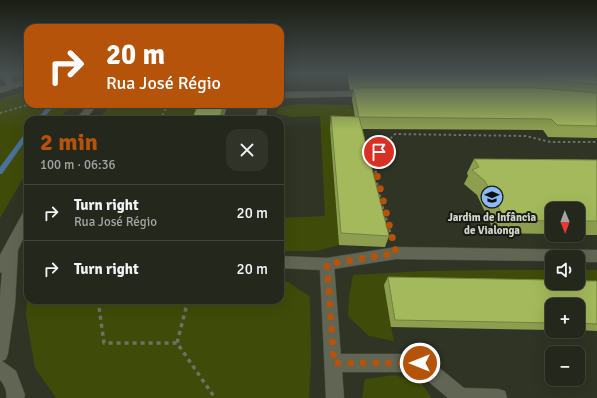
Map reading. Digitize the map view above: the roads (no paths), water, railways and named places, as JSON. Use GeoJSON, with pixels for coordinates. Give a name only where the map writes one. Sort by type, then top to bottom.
{"type":"FeatureCollection","features":[{"type":"Feature","properties":{"kind":"street"},"geometry":{"type":"LineString","coordinates":[[284,95],[381,94]]}},
{"type":"Feature","properties":{"kind":"street"},"geometry":{"type":"LineString","coordinates":[[84,116],[90,108]]}},
{"type":"Feature","properties":{"kind":"street"},"geometry":{"type":"LineString","coordinates":[[0,267],[11,250],[24,222]]}},
{"type":"Feature","properties":{"kind":"street"},"geometry":{"type":"LineString","coordinates":[[0,353],[7,304],[11,250]]}},
{"type":"Feature","properties":{"kind":"street"},"geometry":{"type":"LineString","coordinates":[[284,262],[327,264],[396,253],[597,256]]}},
{"type":"Feature","properties":{"kind":"street"},"geometry":{"type":"LineString","coordinates":[[327,264],[335,398]]}},
{"type":"Feature","properties":{"kind":"street"},"geometry":{"type":"LineString","coordinates":[[334,363],[420,363],[461,397],[498,398]]}},
{"type":"Feature","properties":{"kind":"street"},"geometry":{"type":"LineString","coordinates":[[0,369],[10,377],[16,395],[15,398]]}},
{"type":"Feature","properties":{"kind":"waterway"},"geometry":{"type":"LineString","coordinates":[[42,116],[50,108]]}},
{"type":"Feature","properties":{"kind":"waterway"},"geometry":{"type":"LineString","coordinates":[[0,172],[24,139]]}},
{"type":"Feature","properties":{"kind":"place","name":"Jardim de Infância de Vialonga"},"geometry":{"type":"Point","coordinates":[492,197]}}]}
